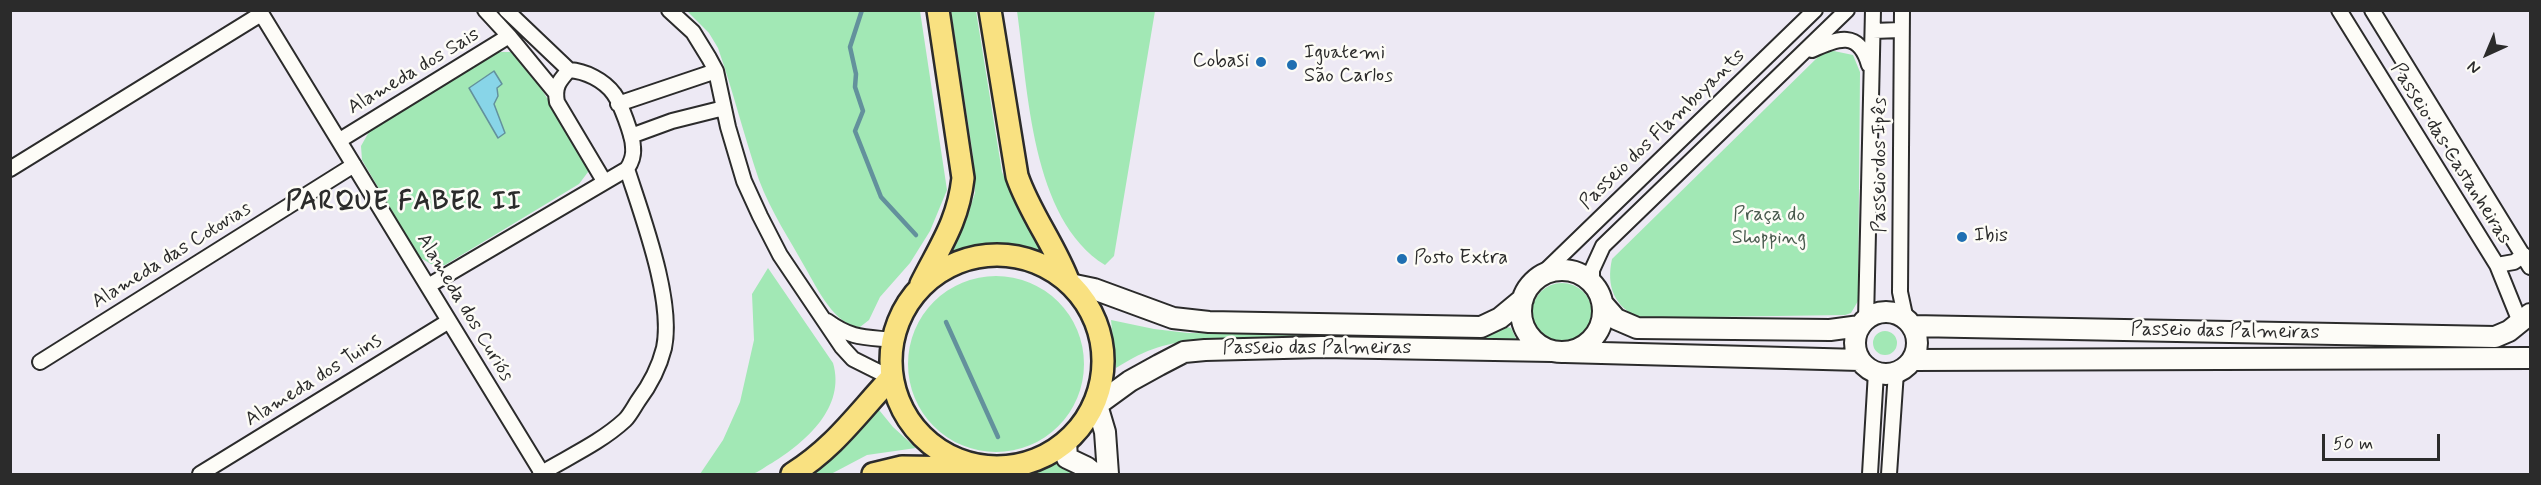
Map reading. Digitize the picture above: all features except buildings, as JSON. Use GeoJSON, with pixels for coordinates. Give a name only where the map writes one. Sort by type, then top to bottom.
{"type":"FeatureCollection","features":[{"type":"Feature","properties":{"kind":"main road"},"geometry":{"type":"LineString","coordinates":[[938,10],[963,178],[960,202],[953,225],[919,288],[902,312],[893,340],[891,378],[908,418],[924,438],[945,453],[975,468]]}},
{"type":"Feature","properties":{"kind":"main road"},"geometry":{"type":"LineString","coordinates":[[990,10],[1017,176],[1023,193],[1060,257],[1070,284]]}},
{"type":"Feature","properties":{"kind":"main road"},"geometry":{"type":"LineString","coordinates":[[873,474],[902,467],[975,468],[1022,464],[1042,457],[1066,442],[1097,405],[1103,368],[1100,336],[1088,306],[1070,284],[1055,272],[1021,258],[984,255],[949,266],[919,288]]}},
{"type":"Feature","properties":{"kind":"main road"},"geometry":{"type":"LineString","coordinates":[[792,474],[817,458],[869,405],[891,378]]}},
{"type":"Feature","properties":{"kind":"street"},"geometry":{"type":"LineString","coordinates":[[484,10],[509,36],[555,92],[557,102],[604,181]]}},
{"type":"Feature","properties":{"kind":"street"},"geometry":{"type":"LineString","coordinates":[[428,286],[627,169],[631,162],[634,148],[631,136],[614,94],[594,77],[580,70],[569,70],[506,10]]}},
{"type":"Feature","properties":{"kind":"street"},"geometry":{"type":"LineString","coordinates":[[669,10],[693,33],[716,71],[744,181],[780,255],[831,333],[853,359],[891,378]]}},
{"type":"Feature","properties":{"kind":"street","name":"Passeio dos Flamboyants"},"geometry":{"type":"LineString","coordinates":[[1538,278],[1815,10]]}},
{"type":"Feature","properties":{"kind":"street"},"geometry":{"type":"LineString","coordinates":[[1592,285],[1592,270],[1603,246],[1848,10]]}},
{"type":"Feature","properties":{"kind":"street","name":"Passeio dos Ipês"},"geometry":{"type":"LineString","coordinates":[[1863,323],[1873,10]]}},
{"type":"Feature","properties":{"kind":"street","name":"Passeio dos Ipês"},"geometry":{"type":"LineString","coordinates":[[1902,10],[1900,292],[1909,323]]}},
{"type":"Feature","properties":{"kind":"street","name":"Passeio das Castanheiras"},"geometry":{"type":"LineString","coordinates":[[2338,10],[2497,265],[2520,322]]}},
{"type":"Feature","properties":{"kind":"street"},"geometry":{"type":"LineString","coordinates":[[2372,10],[2527,261],[2497,265]]}},
{"type":"Feature","properties":{"kind":"street"},"geometry":{"type":"LineString","coordinates":[[10,169],[260,12]]}},
{"type":"Feature","properties":{"kind":"street","name":"Alameda dos Curiós"},"geometry":{"type":"LineString","coordinates":[[260,12],[340,140],[541,474]]}},
{"type":"Feature","properties":{"kind":"street"},"geometry":{"type":"LineString","coordinates":[[1873,31],[1902,30]]}},
{"type":"Feature","properties":{"kind":"street","name":"Alameda dos Sais"},"geometry":{"type":"LineString","coordinates":[[340,140],[509,36]]}},
{"type":"Feature","properties":{"kind":"street"},"geometry":{"type":"LineString","coordinates":[[1802,55],[1833,40],[1845,39],[1857,44],[1866,56],[1872,73]]}},
{"type":"Feature","properties":{"kind":"street"},"geometry":{"type":"LineString","coordinates":[[555,92],[559,81],[569,70]]}},
{"type":"Feature","properties":{"kind":"street"},"geometry":{"type":"LineString","coordinates":[[618,104],[716,71]]}},
{"type":"Feature","properties":{"kind":"street"},"geometry":{"type":"LineString","coordinates":[[631,136],[672,121],[724,108]]}},
{"type":"Feature","properties":{"kind":"street","name":"Alameda das Cotovias"},"geometry":{"type":"LineString","coordinates":[[40,362],[354,165]]}},
{"type":"Feature","properties":{"kind":"street"},"geometry":{"type":"LineString","coordinates":[[541,474],[587,448],[625,419],[651,384],[664,347],[665,319],[660,284],[644,221],[627,169]]}},
{"type":"Feature","properties":{"kind":"street"},"geometry":{"type":"LineString","coordinates":[[1602,303],[1600,324],[1590,342],[1578,349],[1558,352],[1538,345],[1529,336],[1523,324],[1521,311],[1523,299],[1529,287],[1538,278],[1550,272],[1562,270],[1575,273],[1592,285],[1602,303],[1616,319],[1637,328],[1830,330],[1863,323],[1873,315],[1890,312],[1909,323],[1917,343],[1912,360],[1896,372],[1886,374],[1876,372],[1860,360],[1855,343],[1863,323]]}},
{"type":"Feature","properties":{"kind":"street","name":"Passeio das Palmeiras"},"geometry":{"type":"LineString","coordinates":[[1070,284],[1094,289],[1173,318],[1209,322],[1481,327],[1500,318],[1523,299]]}},
{"type":"Feature","properties":{"kind":"street"},"geometry":{"type":"LineString","coordinates":[[821,316],[850,335],[893,340]]}},
{"type":"Feature","properties":{"kind":"street","name":"Alameda dos Tuins"},"geometry":{"type":"LineString","coordinates":[[200,474],[449,321]]}},
{"type":"Feature","properties":{"kind":"street"},"geometry":{"type":"LineString","coordinates":[[2520,322],[2520,347],[2530,353]]}},
{"type":"Feature","properties":{"kind":"street","name":"Passeio das Palmeiras"},"geometry":{"type":"LineString","coordinates":[[1909,323],[2495,337],[2520,322]]}},
{"type":"Feature","properties":{"kind":"street","name":"Passeio das Palmeiras"},"geometry":{"type":"LineString","coordinates":[[1097,405],[1130,381],[1158,365],[1184,352],[1205,350],[1322,347],[1860,360]]}},
{"type":"Feature","properties":{"kind":"street","name":"Passeio das Palmeiras"},"geometry":{"type":"LineString","coordinates":[[1912,360],[2530,358]]}},
{"type":"Feature","properties":{"kind":"street"},"geometry":{"type":"LineString","coordinates":[[1870,474],[1876,372]]}},
{"type":"Feature","properties":{"kind":"street"},"geometry":{"type":"LineString","coordinates":[[1889,474],[1896,372]]}},
{"type":"Feature","properties":{"kind":"street"},"geometry":{"type":"LineString","coordinates":[[1097,405],[1105,432],[1108,474]]}},
{"type":"Feature","properties":{"kind":"street"},"geometry":{"type":"LineString","coordinates":[[1066,442],[1067,458],[1095,474]]}},
{"type":"Feature","properties":{"kind":"green space"},"geometry":{"type":"Polygon","coordinates":[[[687,11],[920,11],[947,190],[930,231],[910,263],[880,297],[869,320],[860,327],[843,320],[828,305],[775,215],[759,180],[718,48],[709,33],[687,11]]]}},
{"type":"Feature","properties":{"kind":"green space"},"geometry":{"type":"Polygon","coordinates":[[[951,11],[976,11],[1002,172],[1042,252],[1040,255],[995,245],[972,246],[949,253],[966,220],[975,193],[973,156],[951,11]]]}},
{"type":"Feature","properties":{"kind":"green space"},"geometry":{"type":"Polygon","coordinates":[[[1017,11],[1155,11],[1114,256],[1105,265],[1080,244],[1062,217],[1048,185],[1037,150],[1030,114],[1017,11]]]}},
{"type":"Feature","properties":{"kind":"green space","name":"Praça do Shopping"},"geometry":{"type":"Polygon","coordinates":[[[1829,50],[1853,55],[1860,72],[1858,301],[1851,313],[1845,315],[1640,318],[1624,308],[1618,302],[1611,287],[1612,259],[1819,56],[1829,50]]]}},
{"type":"Feature","properties":{"kind":"green space"},"geometry":{"type":"Polygon","coordinates":[[[498,52],[512,52],[520,55],[589,165],[588,172],[579,184],[445,265],[431,264],[419,257],[362,160],[361,146],[370,130],[498,52]]]}},
{"type":"Feature","properties":{"kind":"green space"},"geometry":{"type":"Polygon","coordinates":[[[768,268],[833,363],[836,379],[834,394],[820,422],[810,434],[798,445],[759,471],[740,476],[700,474],[723,440],[740,402],[754,340],[752,294],[768,268]]]}},
{"type":"Feature","properties":{"kind":"green space"},"geometry":{"type":"Polygon","coordinates":[[[996,276],[1030,283],[1045,291],[1058,302],[1069,315],[1077,330],[1084,364],[1077,398],[1069,413],[1058,426],[1045,437],[1030,445],[996,452],[962,445],[947,437],[934,426],[923,413],[915,398],[908,364],[915,330],[923,315],[934,302],[947,291],[962,283],[996,276]]]}},
{"type":"Feature","properties":{"kind":"green space"},"geometry":{"type":"Polygon","coordinates":[[[1556,283],[1568,283],[1579,288],[1587,296],[1592,313],[1590,325],[1579,338],[1568,343],[1556,343],[1545,338],[1537,330],[1532,319],[1532,307],[1537,296],[1545,288],[1556,283]]]}},
{"type":"Feature","properties":{"kind":"green space"},"geometry":{"type":"Polygon","coordinates":[[[1111,320],[1188,333],[1482,337],[1507,327],[1511,328],[1519,345],[1203,339],[1178,342],[1158,348],[1116,368],[1111,320]]]}},
{"type":"Feature","properties":{"kind":"green space"},"geometry":{"type":"Polygon","coordinates":[[[1885,331],[1893,335],[1897,343],[1893,351],[1885,355],[1877,351],[1873,343],[1877,335],[1885,331]]]}},
{"type":"Feature","properties":{"kind":"green space"},"geometry":{"type":"Polygon","coordinates":[[[875,405],[893,427],[916,448],[867,455],[831,474],[807,474],[828,460],[845,444],[875,405]]]}},
{"type":"Feature","properties":{"kind":"green space"},"geometry":{"type":"Polygon","coordinates":[[[1066,442],[1095,474],[926,474],[1022,464],[1042,457],[1066,442]]]}},
{"type":"Feature","properties":{"kind":"water"},"geometry":{"type":"Polygon","coordinates":[[[494,71],[502,84],[497,88],[498,96],[494,104],[505,133],[498,138],[469,88],[494,71]]]}},
{"type":"Feature","properties":{"kind":"waterway"},"geometry":{"type":"LineString","coordinates":[[862,10],[850,47],[856,74],[855,87],[863,111],[855,131],[881,197],[916,235]]}},
{"type":"Feature","properties":{"kind":"waterway"},"geometry":{"type":"LineString","coordinates":[[946,322],[998,437]]}},
{"type":"Feature","properties":{"kind":"place","name":"Cobasi"},"geometry":{"type":"Point","coordinates":[1261,62]}},
{"type":"Feature","properties":{"kind":"place","name":"Iguatemi São Carlos"},"geometry":{"type":"Point","coordinates":[1292,65]}},
{"type":"Feature","properties":{"kind":"place","name":"Ibis"},"geometry":{"type":"Point","coordinates":[1962,237]}},
{"type":"Feature","properties":{"kind":"place","name":"Posto Extra"},"geometry":{"type":"Point","coordinates":[1402,259]}},
{"type":"Feature","properties":{"kind":"district","name":"PARQUE FABER II"},"geometry":{"type":"Point","coordinates":[404,204]}}]}
